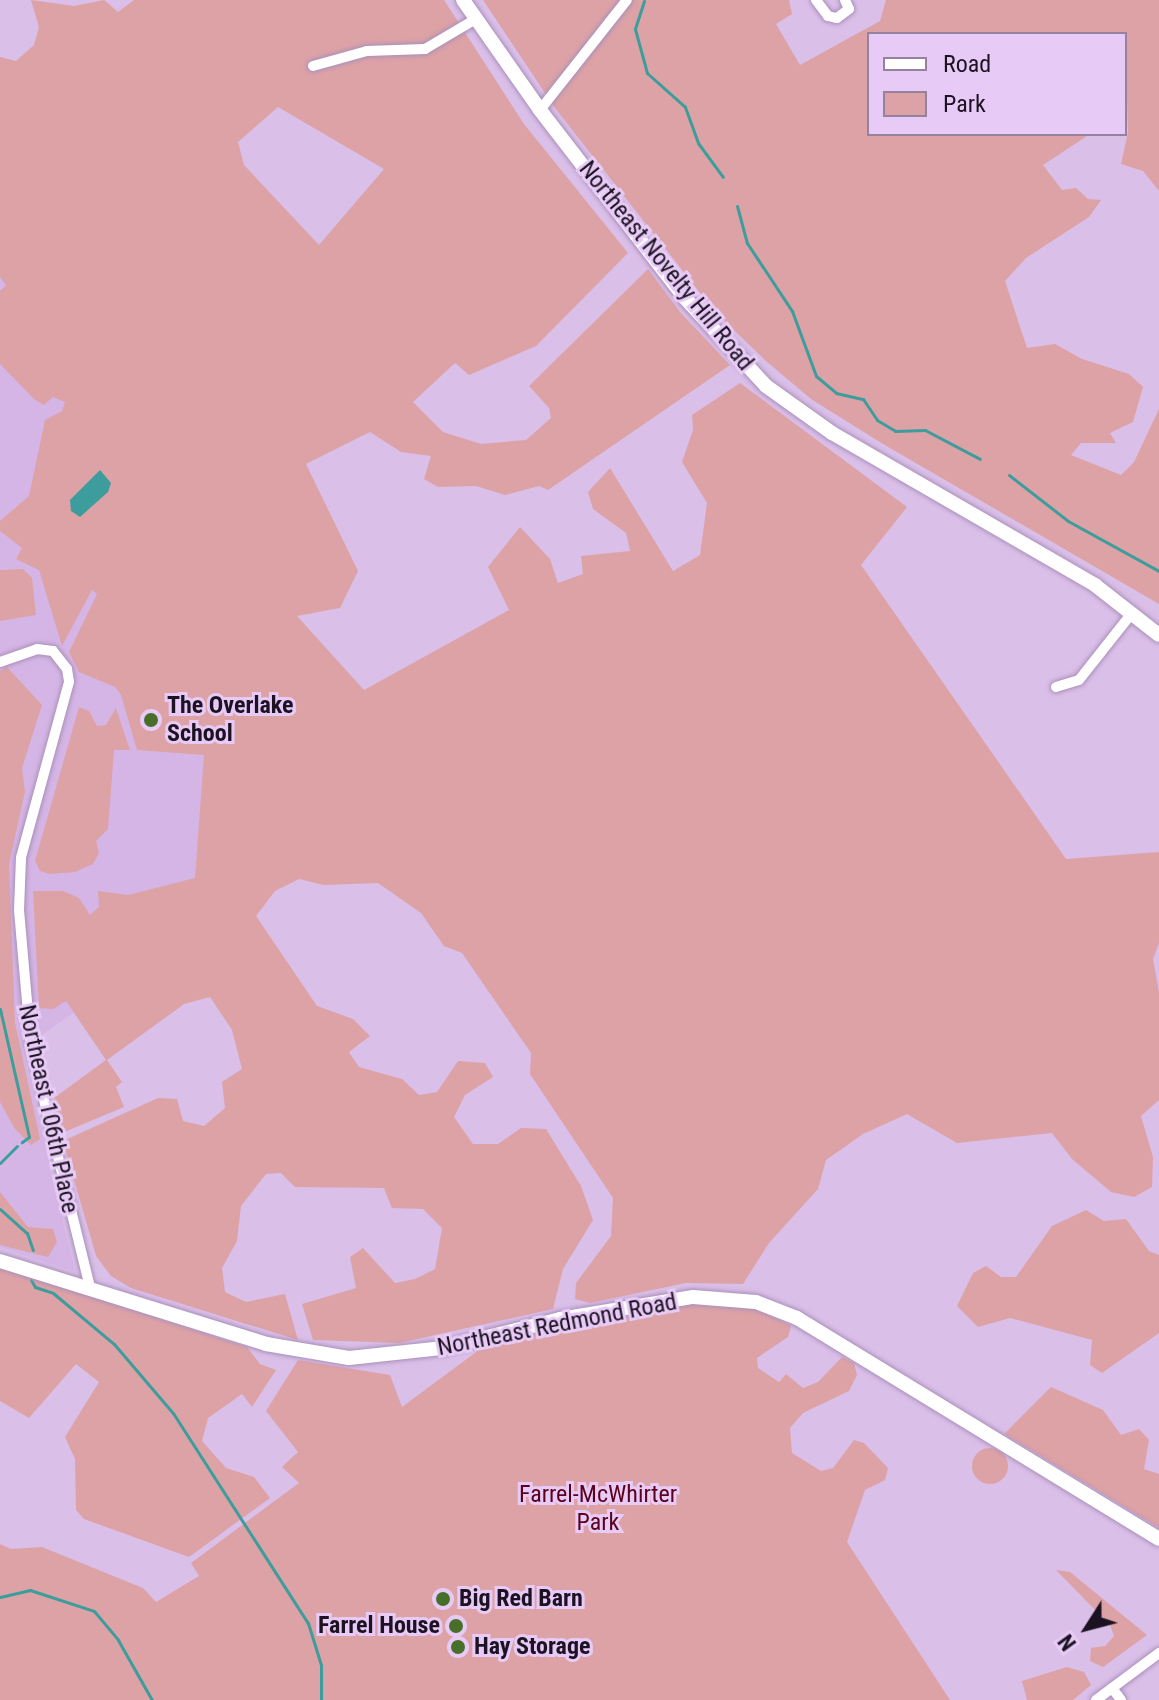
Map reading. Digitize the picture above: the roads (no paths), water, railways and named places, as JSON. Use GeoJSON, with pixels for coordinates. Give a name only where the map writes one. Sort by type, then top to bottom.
{"type":"FeatureCollection","features":[{"type":"Feature","properties":{"kind":"street","name":"Northeast Novelty Hill Road"},"geometry":{"type":"LineString","coordinates":[[463,0],[540,110],[684,297],[766,386],[832,433],[1030,545],[1132,613],[1159,635]]}},
{"type":"Feature","properties":{"kind":"street"},"geometry":{"type":"LineString","coordinates":[[540,110],[627,0]]}},
{"type":"Feature","properties":{"kind":"street"},"geometry":{"type":"LineString","coordinates":[[816,0],[828,16],[837,18],[849,9],[845,0]]}},
{"type":"Feature","properties":{"kind":"street"},"geometry":{"type":"LineString","coordinates":[[313,66],[367,51],[425,49],[476,19]]}},
{"type":"Feature","properties":{"kind":"street"},"geometry":{"type":"LineString","coordinates":[[1056,687],[1079,680],[1132,613]]}},
{"type":"Feature","properties":{"kind":"street","name":"Northeast 106th Place"},"geometry":{"type":"LineString","coordinates":[[0,662],[37,649],[53,651],[67,669],[69,682],[30,816],[21,858],[19,910],[31,1047],[90,1288]]}},
{"type":"Feature","properties":{"kind":"street","name":"Northeast Redmond Road"},"geometry":{"type":"LineString","coordinates":[[0,1261],[266,1344],[349,1358],[443,1348],[560,1319],[693,1297],[756,1302],[797,1318],[1159,1539]]}},
{"type":"Feature","properties":{"kind":"street"},"geometry":{"type":"LineString","coordinates":[[1096,1700],[1159,1653]]}},
{"type":"Feature","properties":{"kind":"street"},"geometry":{"type":"LineString","coordinates":[[1112,1688],[1121,1700]]}},
{"type":"Feature","properties":{"kind":"waterway"},"geometry":{"type":"LineString","coordinates":[[644,1],[635,29],[647,73],[685,107],[698,143],[723,177]]}},
{"type":"Feature","properties":{"kind":"waterway"},"geometry":{"type":"LineString","coordinates":[[737,206],[747,243],[792,311],[816,376],[836,393],[863,399],[877,420],[895,431],[925,430],[980,459]]}},
{"type":"Feature","properties":{"kind":"waterway"},"geometry":{"type":"LineString","coordinates":[[1009,475],[1068,521],[1159,571]]}},
{"type":"Feature","properties":{"kind":"waterway"},"geometry":{"type":"LineString","coordinates":[[0,1009],[29,1137],[22,1142]]}},
{"type":"Feature","properties":{"kind":"waterway"},"geometry":{"type":"LineString","coordinates":[[0,1163],[17,1146]]}},
{"type":"Feature","properties":{"kind":"waterway"},"geometry":{"type":"LineString","coordinates":[[0,1209],[27,1233],[33,1250]]}},
{"type":"Feature","properties":{"kind":"waterway"},"geometry":{"type":"LineString","coordinates":[[31,1280],[35,1287],[53,1293],[114,1344],[173,1413],[308,1623],[321,1665],[321,1700]]}},
{"type":"Feature","properties":{"kind":"waterway"},"geometry":{"type":"LineString","coordinates":[[0,1597],[30,1590],[94,1611],[118,1640],[152,1700]]}},
{"type":"Feature","properties":{"kind":"place","name":"The Overlake School"},"geometry":{"type":"Point","coordinates":[151,720]}},
{"type":"Feature","properties":{"kind":"place","name":"Big Red Barn"},"geometry":{"type":"Point","coordinates":[443,1599]}},
{"type":"Feature","properties":{"kind":"place","name":"Farrel House"},"geometry":{"type":"Point","coordinates":[456,1626]}},
{"type":"Feature","properties":{"kind":"place","name":"Hay Storage"},"geometry":{"type":"Point","coordinates":[458,1647]}},
{"type":"Feature","properties":{"kind":"park label","name":"Farrel-McWhirter Park"},"geometry":{"type":"Point","coordinates":[598,1509]}}]}
